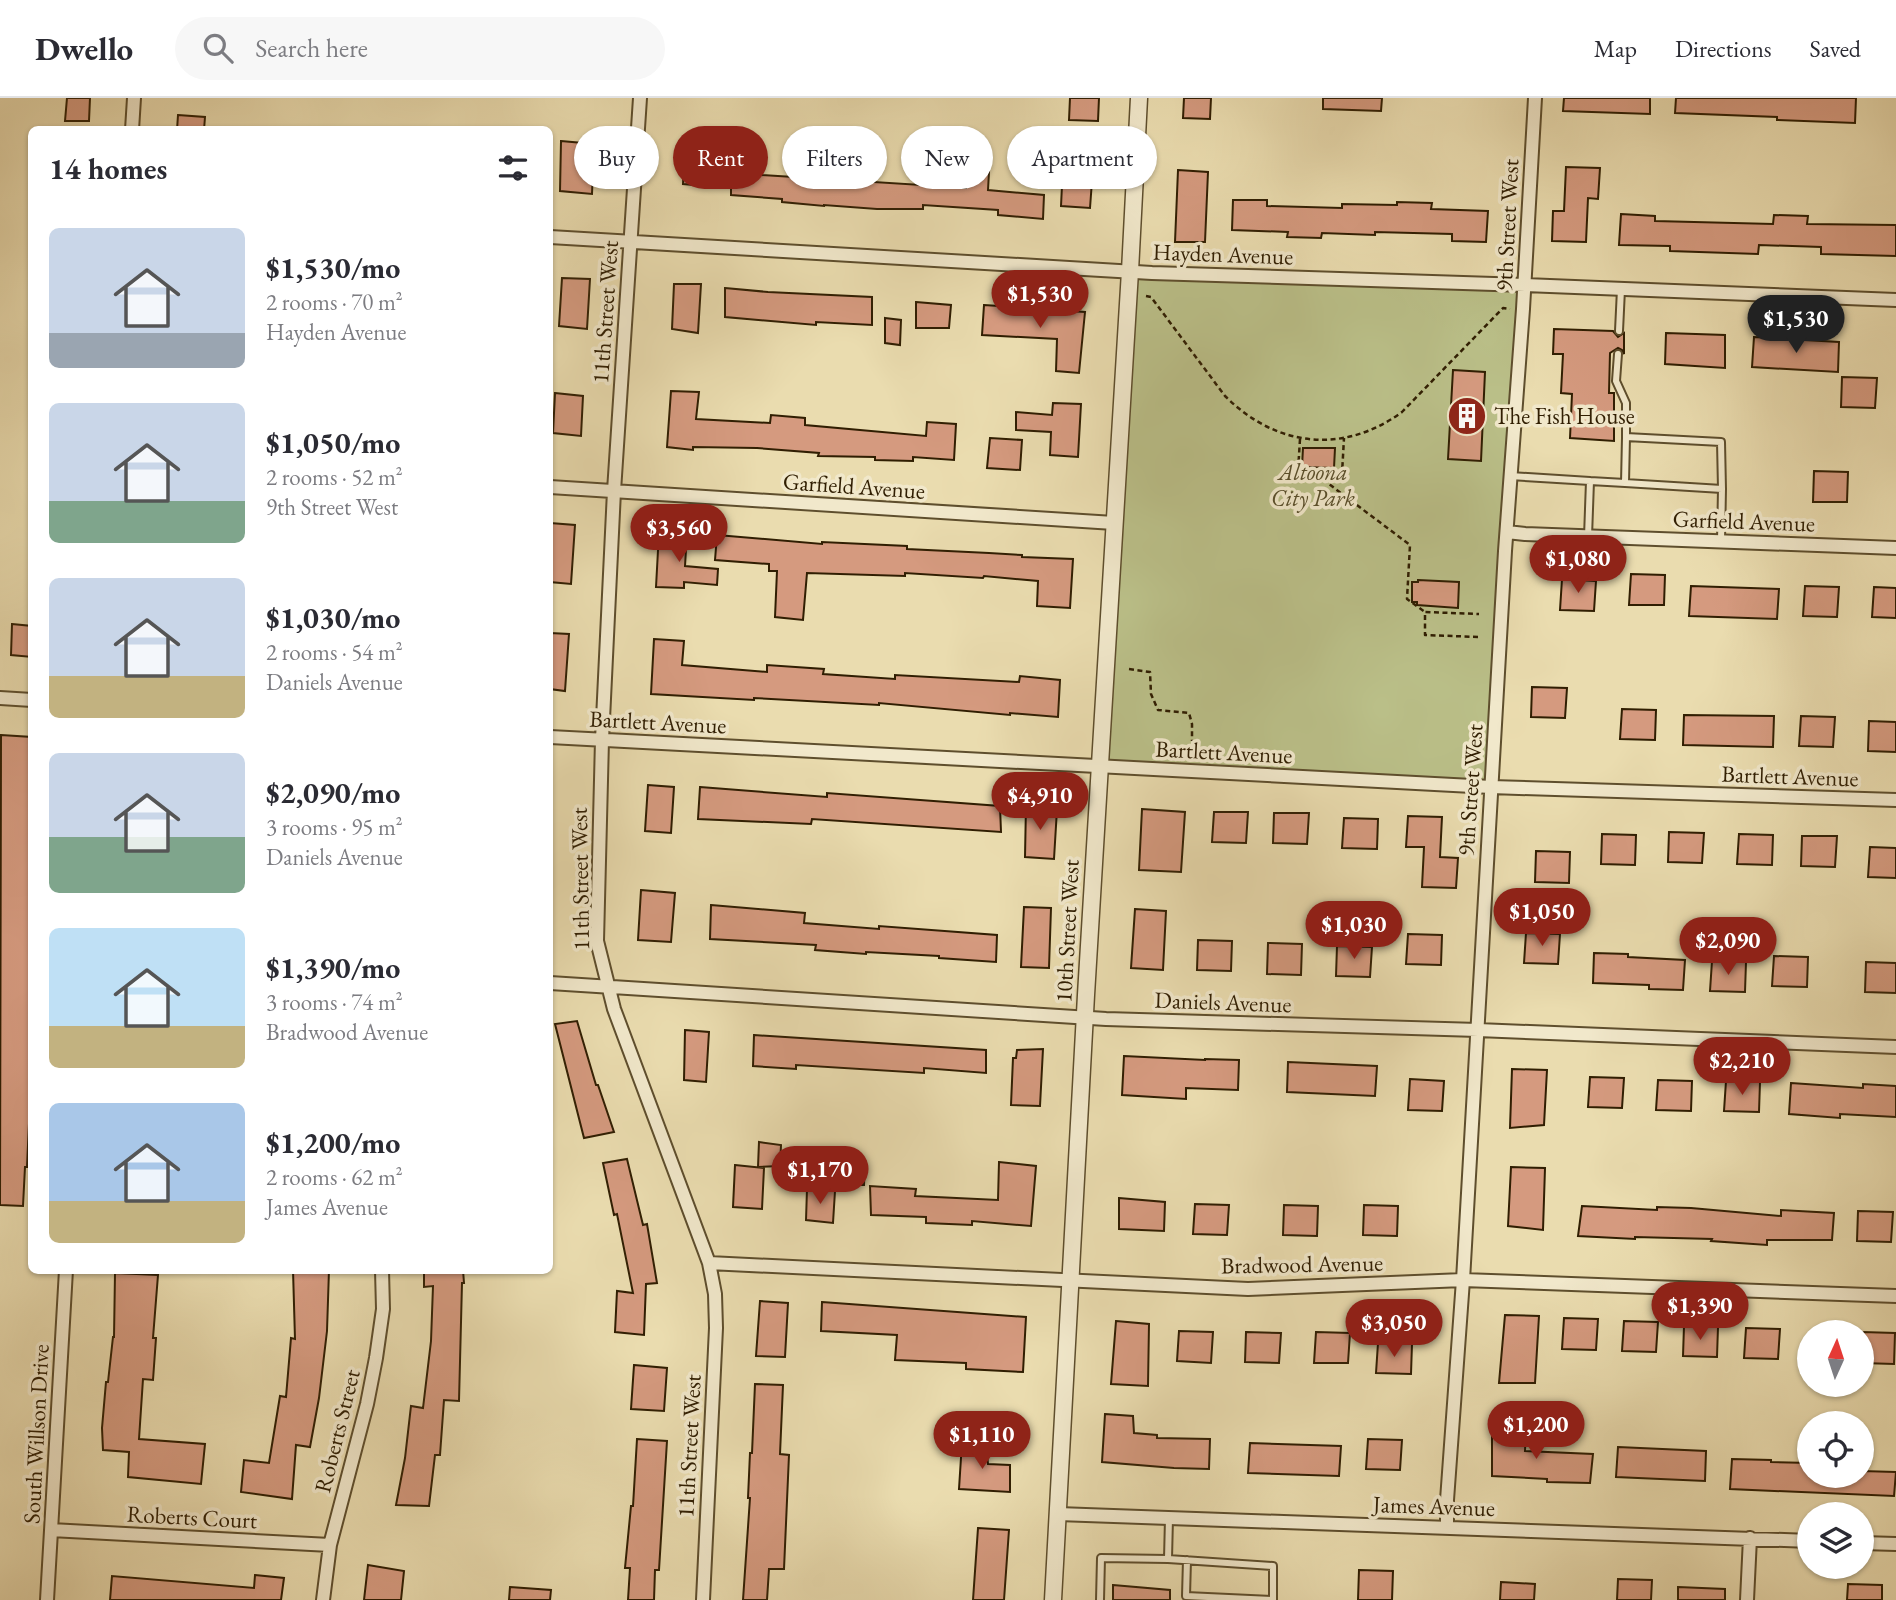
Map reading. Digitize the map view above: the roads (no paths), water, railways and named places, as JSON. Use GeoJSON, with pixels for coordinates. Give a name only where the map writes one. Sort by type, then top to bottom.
{"type":"FeatureCollection","features":[{"type":"Feature","properties":{"kind":"street"},"geometry":{"type":"LineString","coordinates":[[132,126],[134,98]]}},
{"type":"Feature","properties":{"kind":"street","name":"11th Street West"},"geometry":{"type":"LineString","coordinates":[[640,98],[614,491],[602,740],[597,941],[614,1009],[709,1263],[715,1294],[716,1328],[703,1600]]}},
{"type":"Feature","properties":{"kind":"street","name":"10th Street West"},"geometry":{"type":"LineString","coordinates":[[1053,1600],[1139,98]]}},
{"type":"Feature","properties":{"kind":"street","name":"9th Street West"},"geometry":{"type":"LineString","coordinates":[[1447,1527],[1535,98]]}},
{"type":"Feature","properties":{"kind":"street","name":"Hayden Avenue"},"geometry":{"type":"LineString","coordinates":[[553,237],[1152,273],[1896,300]]}},
{"type":"Feature","properties":{"kind":"street","name":"Garfield Avenue"},"geometry":{"type":"LineString","coordinates":[[553,488],[1114,523]]}},
{"type":"Feature","properties":{"kind":"street","name":"Garfield Avenue"},"geometry":{"type":"LineString","coordinates":[[1507,532],[1896,548]]}},
{"type":"Feature","properties":{"kind":"street"},"geometry":{"type":"LineString","coordinates":[[0,698],[28,700]]}},
{"type":"Feature","properties":{"kind":"street","name":"Bartlett Avenue"},"geometry":{"type":"LineString","coordinates":[[553,737],[1491,787],[1896,800]]}},
{"type":"Feature","properties":{"kind":"street","name":"Daniels Avenue"},"geometry":{"type":"LineString","coordinates":[[553,983],[1085,1017],[1896,1047]]}},
{"type":"Feature","properties":{"kind":"street","name":"Bradwood Avenue"},"geometry":{"type":"LineString","coordinates":[[709,1263],[1248,1289],[1463,1280],[1896,1296]]}},
{"type":"Feature","properties":{"kind":"street","name":"South Willson Drive"},"geometry":{"type":"LineString","coordinates":[[47,1600],[66,1274]]}},
{"type":"Feature","properties":{"kind":"street","name":"Roberts Street"},"geometry":{"type":"LineString","coordinates":[[323,1600],[330,1545],[367,1404],[376,1358],[383,1308],[382,1274]]}},
{"type":"Feature","properties":{"kind":"street","name":"James Avenue"},"geometry":{"type":"LineString","coordinates":[[1058,1514],[1797,1540]]}},
{"type":"Feature","properties":{"kind":"street","name":"Roberts Court"},"geometry":{"type":"LineString","coordinates":[[51,1530],[330,1545]]}},
{"type":"Feature","properties":{"kind":"street"},"geometry":{"type":"LineString","coordinates":[[1747,1600],[1750,1538]]}},
{"type":"Feature","properties":{"kind":"street"},"geometry":{"type":"LineString","coordinates":[[1874,1543],[1896,1544]]}},
{"type":"Feature","properties":{"kind":"lane"},"geometry":{"type":"LineString","coordinates":[[1619,331],[1621,289]]}},
{"type":"Feature","properties":{"kind":"lane"},"geometry":{"type":"LineString","coordinates":[[1618,354],[1616,380],[1626,403],[1625,484]]}},
{"type":"Feature","properties":{"kind":"lane"},"geometry":{"type":"LineString","coordinates":[[1626,437],[1721,442],[1721,541]]}},
{"type":"Feature","properties":{"kind":"lane"},"geometry":{"type":"LineString","coordinates":[[1510,476],[1722,489]]}},
{"type":"Feature","properties":{"kind":"lane"},"geometry":{"type":"LineString","coordinates":[[1588,537],[1590,481]]}},
{"type":"Feature","properties":{"kind":"lane"},"geometry":{"type":"LineString","coordinates":[[1168,1559],[1169,1518]]}},
{"type":"Feature","properties":{"kind":"lane"},"geometry":{"type":"LineString","coordinates":[[1100,1600],[1101,1558],[1168,1559],[1187,1560],[1273,1566],[1273,1600],[1186,1596],[1187,1560]]}},
{"type":"Feature","properties":{"kind":"place","name":"The Fish House"},"geometry":{"type":"Point","coordinates":[1467,416]}},
{"type":"Feature","properties":{"kind":"park label","name":"Altoona City Park"},"geometry":{"type":"Point","coordinates":[1313,485]}}]}
